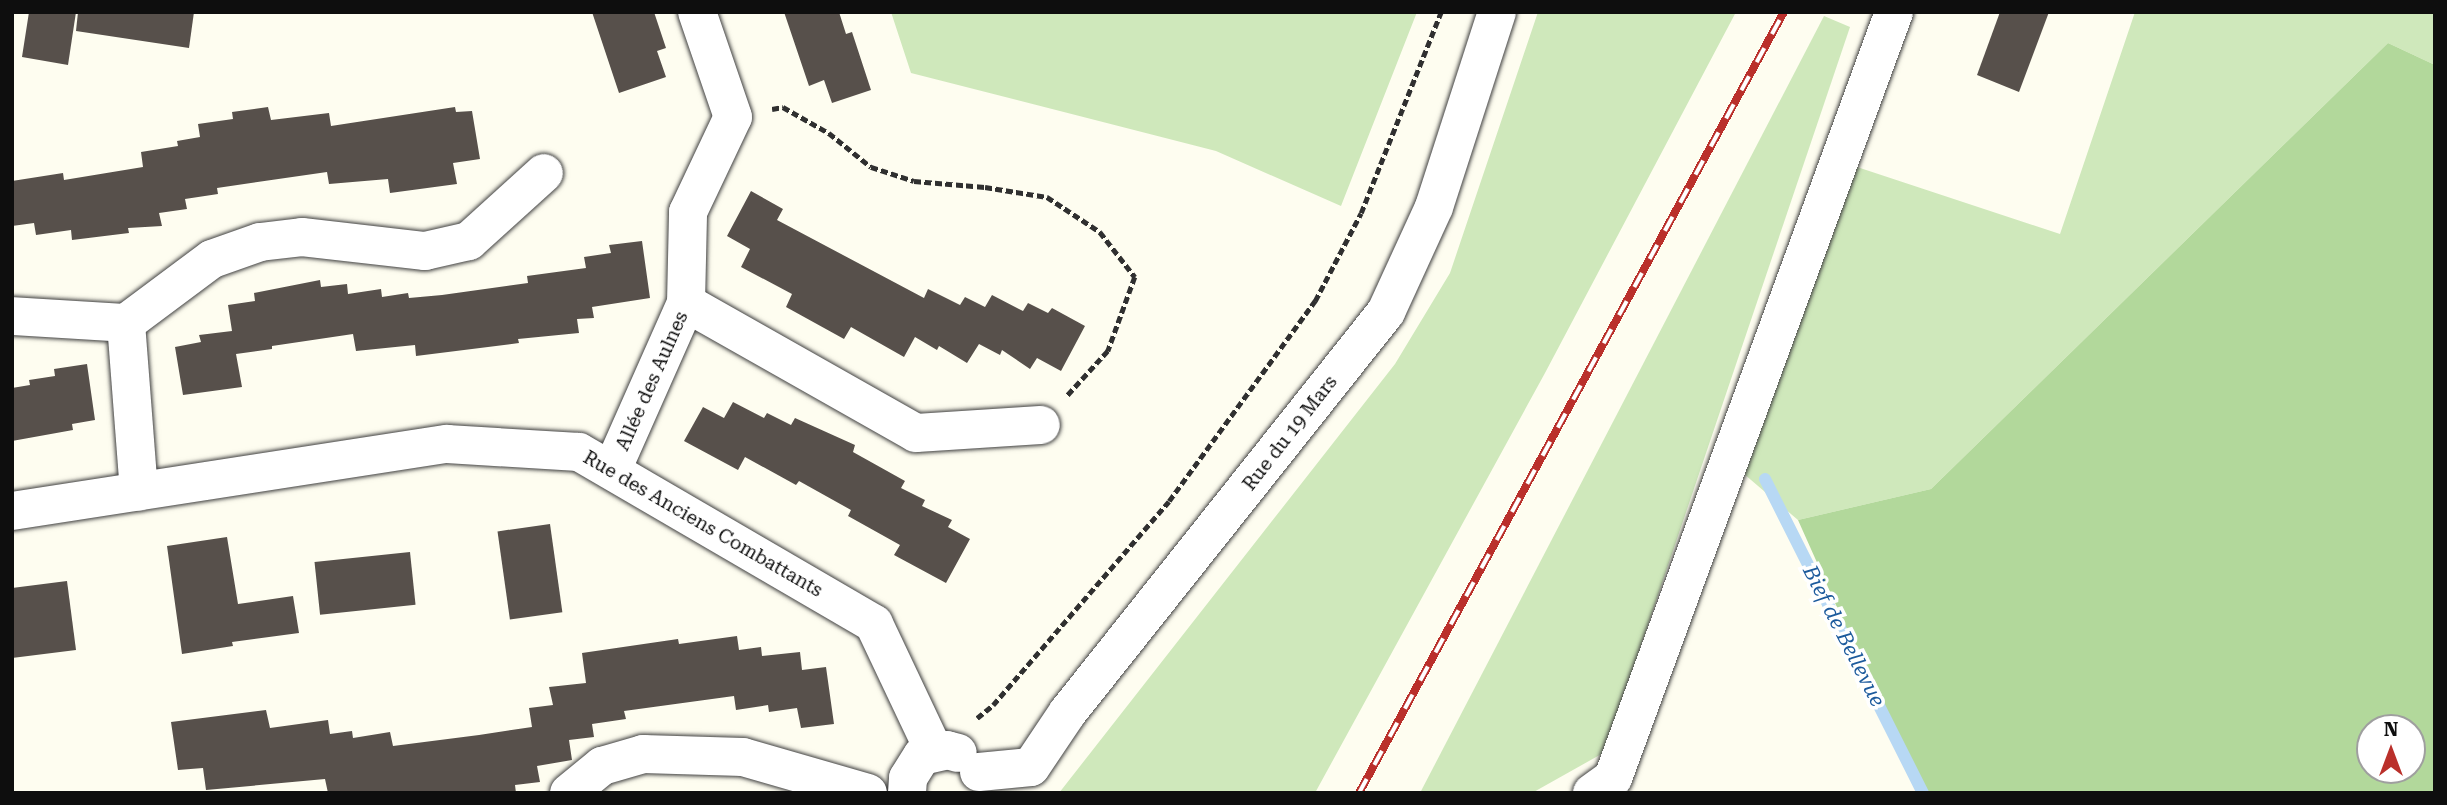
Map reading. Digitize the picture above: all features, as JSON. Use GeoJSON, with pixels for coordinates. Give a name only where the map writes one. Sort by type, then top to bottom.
{"type":"FeatureCollection","features":[{"type":"Feature","properties":{"kind":"street"},"geometry":{"type":"LineString","coordinates":[[697,12],[733,117]]}},
{"type":"Feature","properties":{"kind":"street","name":"Rue du 19 Mars"},"geometry":{"type":"LineString","coordinates":[[980,783],[1031,767],[1068,712],[1386,312],[1434,207],[1497,12]]}},
{"type":"Feature","properties":{"kind":"street"},"geometry":{"type":"LineString","coordinates":[[1592,793],[1614,778],[1894,12]]}},
{"type":"Feature","properties":{"kind":"street","name":"Allée des Aulnes"},"geometry":{"type":"LineString","coordinates":[[612,470],[686,303],[688,212],[733,117]]}},
{"type":"Feature","properties":{"kind":"street"},"geometry":{"type":"LineString","coordinates":[[12,316],[126,323],[212,259],[260,242],[302,237],[425,251],[469,241],[544,173]]}},
{"type":"Feature","properties":{"kind":"street"},"geometry":{"type":"LineString","coordinates":[[686,303],[916,433],[1041,425]]}},
{"type":"Feature","properties":{"kind":"street"},"geometry":{"type":"LineString","coordinates":[[126,323],[139,492]]}},
{"type":"Feature","properties":{"kind":"street","name":"Rue des Anciens Combattants"},"geometry":{"type":"LineString","coordinates":[[12,511],[447,444],[579,452],[874,624],[934,751]]}},
{"type":"Feature","properties":{"kind":"street"},"geometry":{"type":"LineString","coordinates":[[907,793],[913,766],[922,756],[934,751],[947,750],[961,754],[980,783]]}},
{"type":"Feature","properties":{"kind":"street"},"geometry":{"type":"LineString","coordinates":[[569,793],[602,766],[643,754],[743,757],[868,793]]}},
{"type":"Feature","properties":{"kind":"path"},"geometry":{"type":"LineString","coordinates":[[934,751],[993,705],[1160,511],[1315,301],[1361,213],[1441,12]]}},
{"type":"Feature","properties":{"kind":"path"},"geometry":{"type":"LineString","coordinates":[[733,117],[783,107],[829,133],[872,167],[914,181],[985,187],[1047,197],[1100,232],[1135,277],[1108,351],[1041,425]]}},
{"type":"Feature","properties":{"kind":"green space"},"geometry":{"type":"Polygon","coordinates":[[[891,12],[1417,12],[1341,206],[1216,151],[911,73],[891,12]]]}},
{"type":"Feature","properties":{"kind":"green space"},"geometry":{"type":"Polygon","coordinates":[[[1538,12],[1736,12],[1545,373],[1315,793],[1059,793],[1395,364],[1450,273],[1538,12]]]}},
{"type":"Feature","properties":{"kind":"green space"},"geometry":{"type":"Polygon","coordinates":[[[2135,12],[2435,12],[2435,65],[2388,43],[1931,489],[1798,520],[1744,474],[1851,165],[2060,234],[2135,12]]]}},
{"type":"Feature","properties":{"kind":"green space"},"geometry":{"type":"Polygon","coordinates":[[[1824,16],[1850,27],[1605,752],[1532,793],[1420,793],[1824,16]]]}},
{"type":"Feature","properties":{"kind":"green space"},"geometry":{"type":"Polygon","coordinates":[[[2388,43],[2435,65],[2435,793],[1920,793],[1798,520],[1931,489],[2388,43]]]}},
{"type":"Feature","properties":{"kind":"building"},"geometry":{"type":"Polygon","coordinates":[[[29,12],[76,12],[68,65],[22,57],[29,12]]]}},
{"type":"Feature","properties":{"kind":"building"},"geometry":{"type":"Polygon","coordinates":[[[78,12],[194,12],[189,48],[76,31],[78,12]]]}},
{"type":"Feature","properties":{"kind":"building"},"geometry":{"type":"Polygon","coordinates":[[[592,12],[654,12],[666,48],[657,51],[666,77],[619,93],[592,12]]]}},
{"type":"Feature","properties":{"kind":"building"},"geometry":{"type":"Polygon","coordinates":[[[784,12],[839,12],[846,34],[852,32],[871,90],[832,103],[824,80],[809,86],[784,12]]]}},
{"type":"Feature","properties":{"kind":"building"},"geometry":{"type":"Polygon","coordinates":[[[2000,12],[2049,12],[2019,92],[1977,75],[2000,12]]]}},
{"type":"Feature","properties":{"kind":"building"},"geometry":{"type":"Polygon","coordinates":[[[268,107],[271,120],[329,113],[331,126],[455,107],[456,112],[472,111],[480,159],[453,163],[457,184],[390,193],[388,179],[329,184],[327,172],[217,188],[218,194],[185,199],[187,209],[159,213],[162,226],[128,228],[129,233],[72,240],[71,230],[36,235],[34,223],[12,226],[12,181],[63,173],[64,180],[143,167],[141,152],[178,146],[177,141],[200,137],[198,124],[233,119],[232,112],[268,107]]]}},
{"type":"Feature","properties":{"kind":"building"},"geometry":{"type":"Polygon","coordinates":[[[751,191],[783,209],[777,220],[924,298],[928,289],[960,305],[965,297],[985,307],[992,295],[1023,311],[1028,303],[1048,313],[1052,308],[1085,326],[1061,371],[1037,358],[1030,369],[1002,350],[1000,355],[979,344],[967,363],[939,346],[937,350],[915,337],[904,357],[851,327],[844,339],[786,307],[792,294],[741,267],[750,249],[727,236],[751,191]]]}},
{"type":"Feature","properties":{"kind":"building"},"geometry":{"type":"Polygon","coordinates":[[[642,241],[650,298],[592,307],[594,318],[577,319],[579,333],[518,339],[519,343],[416,356],[415,345],[356,351],[353,334],[272,346],[272,349],[236,354],[242,387],[183,395],[175,347],[201,342],[199,335],[232,331],[228,305],[255,301],[254,293],[320,280],[321,287],[347,284],[348,294],[381,289],[382,297],[408,293],[409,298],[442,295],[528,283],[527,276],[586,268],[584,257],[611,253],[609,245],[642,241]]]}},
{"type":"Feature","properties":{"kind":"building"},"geometry":{"type":"Polygon","coordinates":[[[87,364],[95,420],[72,424],[73,430],[12,441],[12,388],[30,385],[29,380],[55,376],[54,369],[87,364]]]}},
{"type":"Feature","properties":{"kind":"building"},"geometry":{"type":"Polygon","coordinates":[[[733,402],[764,418],[767,413],[791,425],[795,418],[855,445],[853,452],[905,481],[901,488],[925,500],[922,506],[952,520],[948,527],[970,539],[946,583],[894,555],[900,545],[848,516],[851,510],[799,481],[796,485],[745,457],[738,470],[684,441],[703,407],[724,418],[733,402]]]}},
{"type":"Feature","properties":{"kind":"building"},"geometry":{"type":"Polygon","coordinates":[[[550,524],[562,612],[510,620],[498,531],[550,524]]]}},
{"type":"Feature","properties":{"kind":"building"},"geometry":{"type":"Polygon","coordinates":[[[227,537],[238,604],[293,596],[299,633],[232,642],[233,646],[182,654],[167,546],[227,537]]]}},
{"type":"Feature","properties":{"kind":"building"},"geometry":{"type":"Polygon","coordinates":[[[410,552],[416,605],[320,615],[315,562],[410,552]]]}},
{"type":"Feature","properties":{"kind":"building"},"geometry":{"type":"Polygon","coordinates":[[[67,581],[76,650],[12,658],[12,588],[67,581]]]}},
{"type":"Feature","properties":{"kind":"building"},"geometry":{"type":"Polygon","coordinates":[[[737,636],[739,650],[761,647],[762,656],[800,652],[802,670],[826,667],[834,724],[801,728],[797,708],[769,712],[768,705],[736,710],[734,696],[624,711],[626,719],[592,724],[594,737],[569,740],[572,760],[537,766],[540,782],[515,785],[516,793],[328,793],[325,779],[206,790],[203,768],[178,770],[171,722],[266,710],[270,728],[328,720],[330,734],[352,731],[353,738],[390,732],[393,746],[532,727],[529,708],[553,705],[549,687],[586,683],[582,653],[678,639],[679,644],[737,636]]]}},
{"type":"Feature","properties":{"kind":"waterway","name":"Bief de Bellevue"},"geometry":{"type":"LineString","coordinates":[[1765,479],[1923,793]]}},
{"type":"Feature","properties":{"kind":"railway"},"geometry":{"type":"LineString","coordinates":[[1359,793],[1784,12]]}}]}
